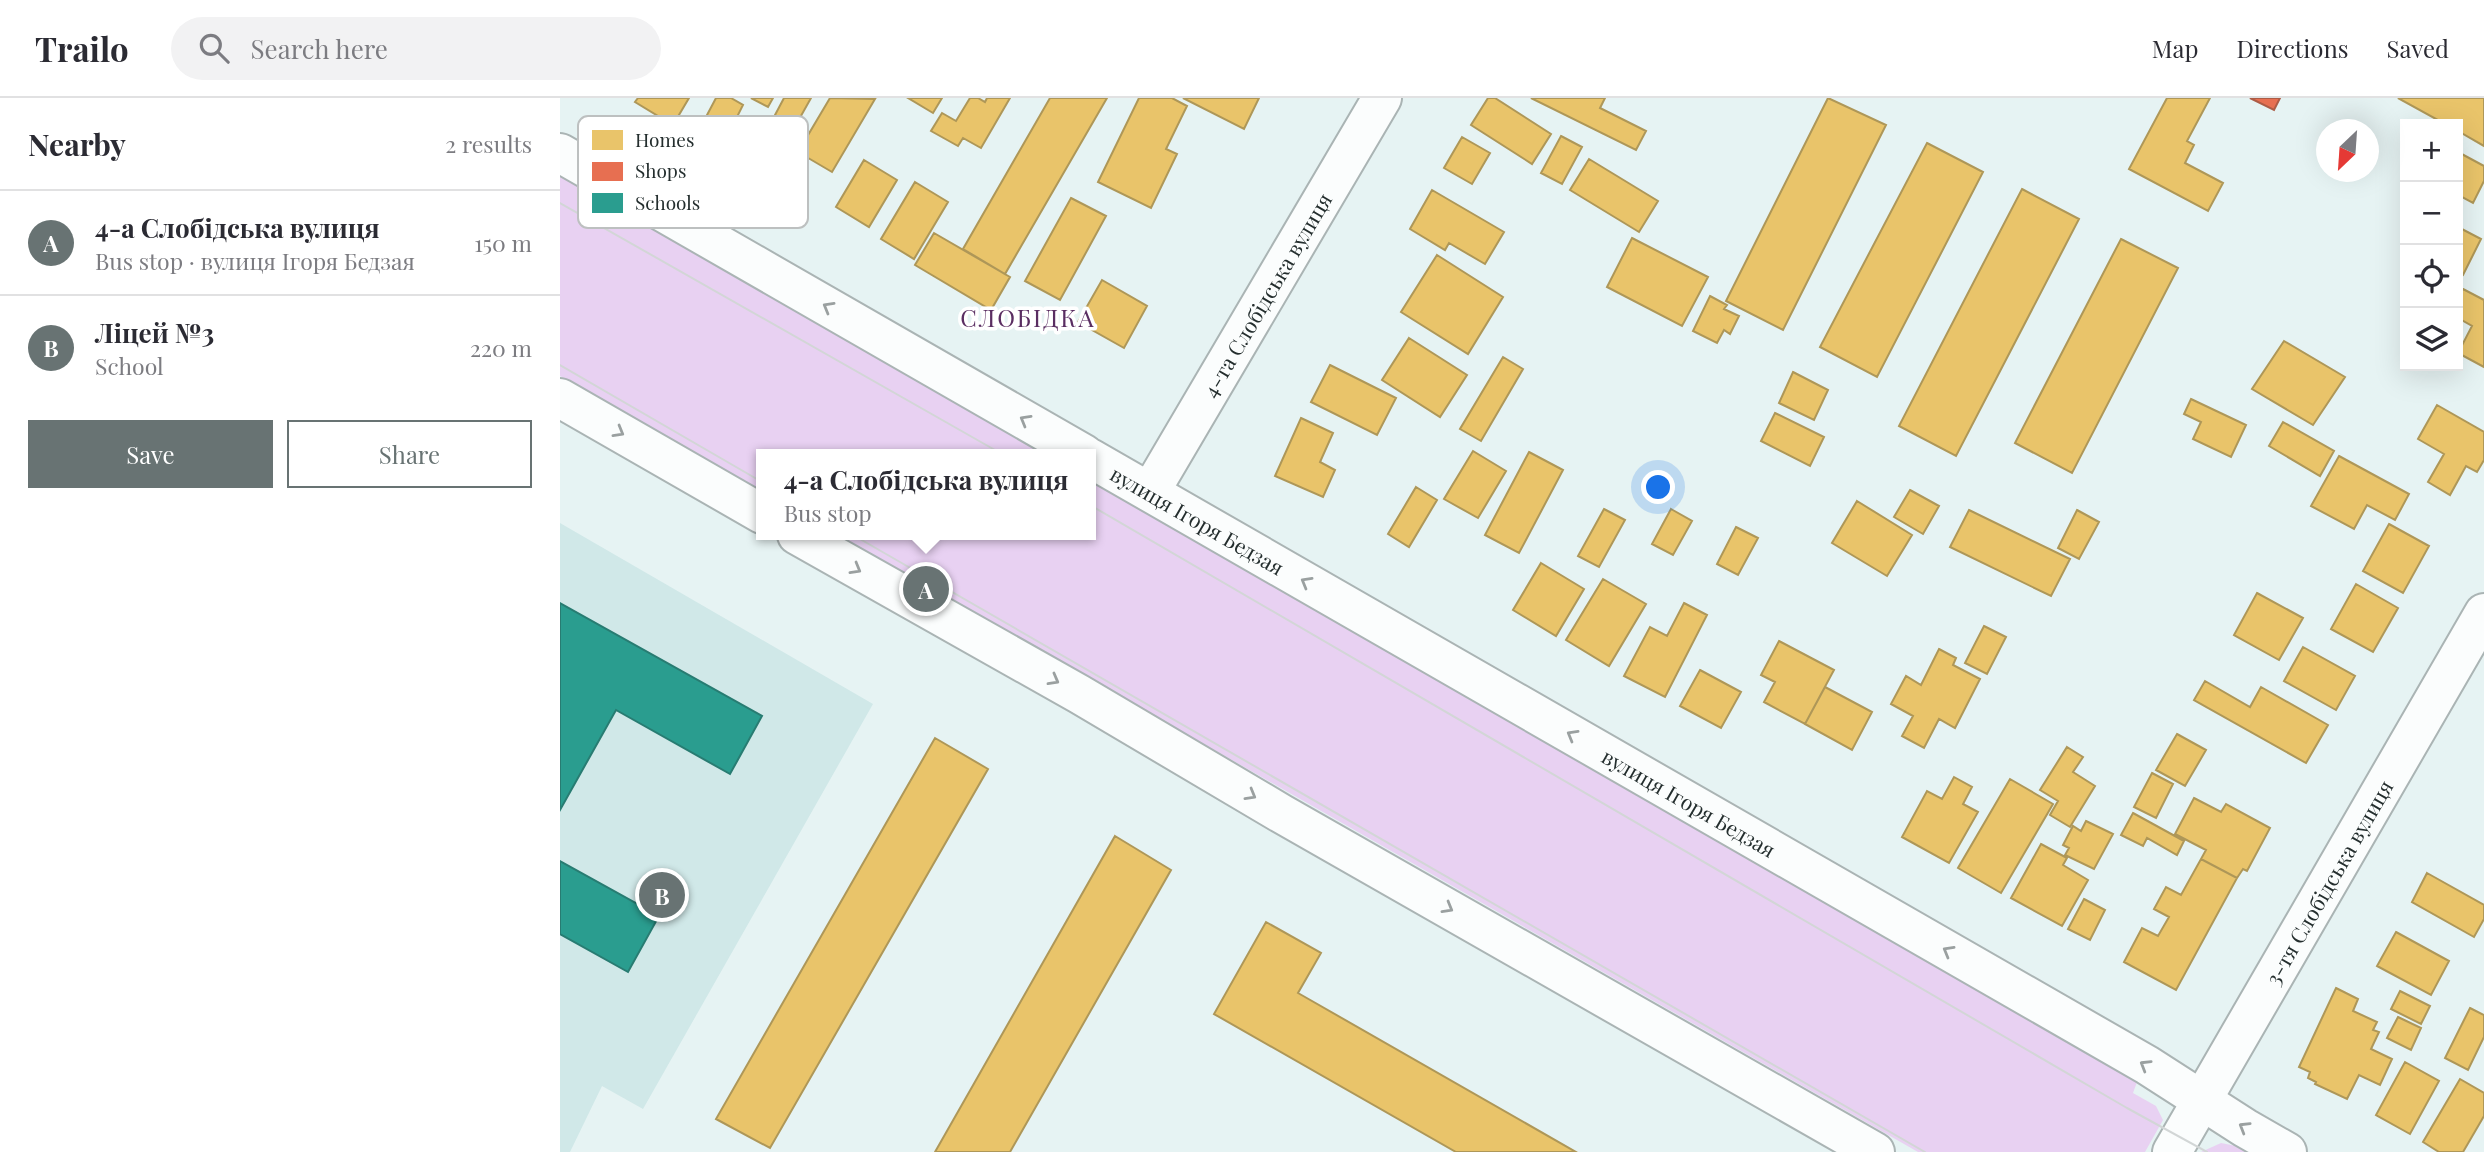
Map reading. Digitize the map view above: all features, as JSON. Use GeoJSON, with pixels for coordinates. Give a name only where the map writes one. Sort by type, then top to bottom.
{"type":"FeatureCollection","features":[{"type":"Feature","properties":{"kind":"street","name":"4-та Слобідська вулиця"},"geometry":{"type":"LineString","coordinates":[[1150,492],[1382,98]]}},
{"type":"Feature","properties":{"kind":"street"},"geometry":{"type":"LineString","coordinates":[[560,153],[578,163]]}},
{"type":"Feature","properties":{"kind":"street"},"geometry":{"type":"LineString","coordinates":[[691,228],[1075,449]]}},
{"type":"Feature","properties":{"kind":"street"},"geometry":{"type":"LineString","coordinates":[[560,398],[756,511]]}},
{"type":"Feature","properties":{"kind":"street","name":"вулиця Ігоря Бедзая"},"geometry":{"type":"LineString","coordinates":[[1096,461],[2135,1059],[2287,1152]]}},
{"type":"Feature","properties":{"kind":"street"},"geometry":{"type":"LineString","coordinates":[[806,540],[1875,1152]]}},
{"type":"Feature","properties":{"kind":"street","name":"3-тя Слобідська вулиця"},"geometry":{"type":"LineString","coordinates":[[2172,1152],[2484,613]]}},
{"type":"Feature","properties":{"kind":"shaded area"},"geometry":{"type":"Polygon","coordinates":[[[560,172],[578,182],[578,228],[657,228],[1040,449],[756,449],[756,488],[560,376],[560,172]]]}},
{"type":"Feature","properties":{"kind":"shaded area"},"geometry":{"type":"Polygon","coordinates":[[[1096,481],[2137,1082],[2133,1093],[2156,1106],[2163,1120],[2145,1152],[1918,1152],[847,540],[1096,540],[1096,481]]]}},
{"type":"Feature","properties":{"kind":"shaded area"},"geometry":{"type":"Polygon","coordinates":[[[560,523],[873,704],[643,1109],[602,1086],[570,1152],[560,1152],[560,523]]]}},
{"type":"Feature","properties":{"kind":"shaded area"},"geometry":{"type":"Polygon","coordinates":[[[2221,1143],[2241,1147],[2249,1152],[2201,1152],[2221,1143]]]}},
{"type":"Feature","properties":{"kind":"building: Homes"},"geometry":{"type":"Polygon","coordinates":[[[638,98],[689,98],[678,116],[658,116],[635,102],[638,98]]]}},
{"type":"Feature","properties":{"kind":"building: Homes"},"geometry":{"type":"Polygon","coordinates":[[[716,98],[731,98],[743,105],[738,116],[706,116],[716,98]]]}},
{"type":"Feature","properties":{"kind":"building: Homes"},"geometry":{"type":"Polygon","coordinates":[[[751,98],[773,98],[768,107],[751,98]]]}},
{"type":"Feature","properties":{"kind":"building: Homes"},"geometry":{"type":"Polygon","coordinates":[[[784,98],[811,98],[801,116],[774,116],[784,98]]]}},
{"type":"Feature","properties":{"kind":"building: Homes"},"geometry":{"type":"Polygon","coordinates":[[[830,98],[875,99],[832,172],[808,158],[808,135],[830,98]]]}},
{"type":"Feature","properties":{"kind":"building: Homes"},"geometry":{"type":"Polygon","coordinates":[[[908,98],[942,98],[933,113],[908,98]]]}},
{"type":"Feature","properties":{"kind":"building: Homes"},"geometry":{"type":"Polygon","coordinates":[[[970,98],[985,102],[987,98],[1010,98],[981,148],[963,138],[958,146],[931,131],[942,113],[956,121],[970,98]]]}},
{"type":"Feature","properties":{"kind":"building: Homes"},"geometry":{"type":"Polygon","coordinates":[[[1050,98],[1107,98],[1005,274],[963,249],[1050,98]]]}},
{"type":"Feature","properties":{"kind":"building: Homes"},"geometry":{"type":"Polygon","coordinates":[[[1139,98],[1172,98],[1187,106],[1166,149],[1177,154],[1151,208],[1098,182],[1139,98]]]}},
{"type":"Feature","properties":{"kind":"building: Homes"},"geometry":{"type":"Polygon","coordinates":[[[1183,98],[1259,98],[1244,129],[1183,98]]]}},
{"type":"Feature","properties":{"kind":"building: Homes"},"geometry":{"type":"Polygon","coordinates":[[[1488,98],[1495,98],[1551,134],[1532,164],[1471,125],[1488,98]]]}},
{"type":"Feature","properties":{"kind":"building: Homes"},"geometry":{"type":"Polygon","coordinates":[[[1531,98],[1605,98],[1600,108],[1646,131],[1636,150],[1531,98]]]}},
{"type":"Feature","properties":{"kind":"building: Homes"},"geometry":{"type":"Polygon","coordinates":[[[1828,98],[1886,125],[1783,330],[1726,301],[1828,98]]]}},
{"type":"Feature","properties":{"kind":"building: Homes"},"geometry":{"type":"Polygon","coordinates":[[[2167,98],[2210,98],[2187,141],[2194,145],[2185,163],[2223,183],[2208,211],[2129,169],[2167,98]]]}},
{"type":"Feature","properties":{"kind":"building: Homes"},"geometry":{"type":"Polygon","coordinates":[[[2398,98],[2484,98],[2484,146],[2463,134],[2463,119],[2436,119],[2398,98]]]}},
{"type":"Feature","properties":{"kind":"building: Homes"},"geometry":{"type":"Polygon","coordinates":[[[1561,136],[1582,147],[1562,184],[1541,173],[1561,136]]]}},
{"type":"Feature","properties":{"kind":"building: Homes"},"geometry":{"type":"Polygon","coordinates":[[[1462,137],[1490,153],[1472,184],[1444,168],[1462,137]]]}},
{"type":"Feature","properties":{"kind":"building: Homes"},"geometry":{"type":"Polygon","coordinates":[[[1927,143],[1983,172],[1877,377],[1820,347],[1927,143]]]}},
{"type":"Feature","properties":{"kind":"building: Homes"},"geometry":{"type":"Polygon","coordinates":[[[2463,155],[2484,166],[2484,181],[2473,203],[2463,198],[2463,155]]]}},
{"type":"Feature","properties":{"kind":"building: Homes"},"geometry":{"type":"Polygon","coordinates":[[[1589,159],[1658,201],[1639,232],[1570,190],[1589,159]]]}},
{"type":"Feature","properties":{"kind":"building: Homes"},"geometry":{"type":"Polygon","coordinates":[[[864,160],[897,180],[869,227],[836,207],[864,160]]]}},
{"type":"Feature","properties":{"kind":"building: Homes"},"geometry":{"type":"Polygon","coordinates":[[[915,182],[948,202],[914,259],[881,239],[915,182]]]}},
{"type":"Feature","properties":{"kind":"building: Homes"},"geometry":{"type":"Polygon","coordinates":[[[2022,189],[2079,219],[1956,456],[1899,426],[2022,189]]]}},
{"type":"Feature","properties":{"kind":"building: Homes"},"geometry":{"type":"Polygon","coordinates":[[[1432,190],[1504,232],[1485,264],[1449,243],[1445,250],[1410,229],[1432,190]]]}},
{"type":"Feature","properties":{"kind":"building: Homes"},"geometry":{"type":"Polygon","coordinates":[[[1071,198],[1106,216],[1060,300],[1025,281],[1071,198]]]}},
{"type":"Feature","properties":{"kind":"building: Homes"},"geometry":{"type":"Polygon","coordinates":[[[2463,230],[2481,239],[2463,275],[2463,230]]]}},
{"type":"Feature","properties":{"kind":"building: Homes"},"geometry":{"type":"Polygon","coordinates":[[[934,233],[1010,277],[991,310],[915,265],[934,233]]]}},
{"type":"Feature","properties":{"kind":"building: Homes"},"geometry":{"type":"Polygon","coordinates":[[[1632,238],[1708,277],[1682,326],[1607,287],[1632,238]]]}},
{"type":"Feature","properties":{"kind":"building: Homes"},"geometry":{"type":"Polygon","coordinates":[[[2121,239],[2178,268],[2072,473],[2015,443],[2121,239]]]}},
{"type":"Feature","properties":{"kind":"building: Homes"},"geometry":{"type":"Polygon","coordinates":[[[1437,255],[1503,297],[1468,354],[1401,312],[1437,255]]]}},
{"type":"Feature","properties":{"kind":"building: Homes"},"geometry":{"type":"Polygon","coordinates":[[[1102,280],[1147,306],[1124,348],[1078,322],[1102,280]]]}},
{"type":"Feature","properties":{"kind":"building: Homes"},"geometry":{"type":"Polygon","coordinates":[[[2463,289],[2484,300],[2484,367],[2463,356],[2463,343],[2472,326],[2463,321],[2463,289]]]}},
{"type":"Feature","properties":{"kind":"building: Homes"},"geometry":{"type":"Polygon","coordinates":[[[1710,296],[1727,305],[1724,309],[1739,316],[1730,334],[1724,330],[1717,343],[1693,331],[1710,296]]]}},
{"type":"Feature","properties":{"kind":"building: Homes"},"geometry":{"type":"Polygon","coordinates":[[[1409,338],[1467,375],[1440,417],[1382,380],[1409,338]]]}},
{"type":"Feature","properties":{"kind":"building: Homes"},"geometry":{"type":"Polygon","coordinates":[[[2284,341],[2345,377],[2313,425],[2252,389],[2284,341]]]}},
{"type":"Feature","properties":{"kind":"building: Homes"},"geometry":{"type":"Polygon","coordinates":[[[1503,357],[1523,369],[1481,441],[1460,429],[1503,357]]]}},
{"type":"Feature","properties":{"kind":"building: Homes"},"geometry":{"type":"Polygon","coordinates":[[[1330,365],[1396,398],[1377,435],[1311,402],[1330,365]]]}},
{"type":"Feature","properties":{"kind":"building: Homes"},"geometry":{"type":"Polygon","coordinates":[[[1793,372],[1828,390],[1814,420],[1779,403],[1793,372]]]}},
{"type":"Feature","properties":{"kind":"building: Homes"},"geometry":{"type":"Polygon","coordinates":[[[2191,399],[2246,425],[2231,457],[2193,439],[2201,422],[2184,414],[2191,399]]]}},
{"type":"Feature","properties":{"kind":"building: Homes"},"geometry":{"type":"Polygon","coordinates":[[[2437,405],[2484,432],[2484,460],[2477,472],[2466,466],[2450,495],[2428,482],[2444,454],[2418,439],[2437,405]]]}},
{"type":"Feature","properties":{"kind":"building: Homes"},"geometry":{"type":"Polygon","coordinates":[[[1775,413],[1824,437],[1810,466],[1761,441],[1775,413]]]}},
{"type":"Feature","properties":{"kind":"building: Homes"},"geometry":{"type":"Polygon","coordinates":[[[1301,418],[1333,433],[1320,462],[1335,470],[1323,497],[1275,476],[1301,418]]]}},
{"type":"Feature","properties":{"kind":"building: Homes"},"geometry":{"type":"Polygon","coordinates":[[[2283,422],[2334,451],[2320,476],[2269,446],[2283,422]]]}},
{"type":"Feature","properties":{"kind":"building: Homes"},"geometry":{"type":"Polygon","coordinates":[[[1473,451],[1506,471],[1478,518],[1444,499],[1473,451]]]}},
{"type":"Feature","properties":{"kind":"building: Homes"},"geometry":{"type":"Polygon","coordinates":[[[1529,452],[1563,470],[1519,553],[1485,535],[1529,452]]]}},
{"type":"Feature","properties":{"kind":"building: Homes"},"geometry":{"type":"Polygon","coordinates":[[[2339,456],[2409,494],[2395,520],[2367,505],[2354,529],[2311,506],[2339,456]]]}},
{"type":"Feature","properties":{"kind":"building: Homes"},"geometry":{"type":"Polygon","coordinates":[[[1416,487],[1437,500],[1409,547],[1388,534],[1416,487]]]}},
{"type":"Feature","properties":{"kind":"building: Homes"},"geometry":{"type":"Polygon","coordinates":[[[1910,490],[1939,506],[1923,534],[1894,517],[1910,490]]]}},
{"type":"Feature","properties":{"kind":"building: Homes"},"geometry":{"type":"Polygon","coordinates":[[[1857,501],[1912,535],[1887,576],[1832,543],[1857,501]]]}},
{"type":"Feature","properties":{"kind":"building: Homes"},"geometry":{"type":"Polygon","coordinates":[[[1604,509],[1625,520],[1599,567],[1578,556],[1604,509]]]}},
{"type":"Feature","properties":{"kind":"building: Homes"},"geometry":{"type":"Polygon","coordinates":[[[1671,509],[1692,521],[1673,555],[1652,544],[1671,509]]]}},
{"type":"Feature","properties":{"kind":"building: Homes"},"geometry":{"type":"Polygon","coordinates":[[[1969,510],[2070,559],[2051,596],[1950,547],[1969,510]]]}},
{"type":"Feature","properties":{"kind":"building: Homes"},"geometry":{"type":"Polygon","coordinates":[[[2077,510],[2099,522],[2079,559],[2058,548],[2077,510]]]}},
{"type":"Feature","properties":{"kind":"building: Homes"},"geometry":{"type":"Polygon","coordinates":[[[2389,524],[2429,546],[2403,593],[2363,571],[2389,524]]]}},
{"type":"Feature","properties":{"kind":"building: Homes"},"geometry":{"type":"Polygon","coordinates":[[[1736,527],[1758,538],[1738,575],[1717,564],[1736,527]]]}},
{"type":"Feature","properties":{"kind":"building: Homes"},"geometry":{"type":"Polygon","coordinates":[[[1541,563],[1584,589],[1556,636],[1513,610],[1541,563]]]}},
{"type":"Feature","properties":{"kind":"building: Homes"},"geometry":{"type":"Polygon","coordinates":[[[1603,579],[1646,604],[1609,666],[1566,640],[1603,579]]]}},
{"type":"Feature","properties":{"kind":"building: Homes"},"geometry":{"type":"Polygon","coordinates":[[[2356,584],[2398,608],[2373,652],[2331,629],[2356,584]]]}},
{"type":"Feature","properties":{"kind":"building: Homes"},"geometry":{"type":"Polygon","coordinates":[[[2257,593],[2303,618],[2279,660],[2234,635],[2257,593]]]}},
{"type":"Feature","properties":{"kind":"building: Homes"},"geometry":{"type":"Polygon","coordinates":[[[1684,603],[1707,615],[1665,697],[1624,676],[1650,627],[1667,636],[1684,603]]]}},
{"type":"Feature","properties":{"kind":"building: Homes"},"geometry":{"type":"Polygon","coordinates":[[[1984,626],[2006,637],[1987,674],[1965,663],[1984,626]]]}},
{"type":"Feature","properties":{"kind":"building: Homes"},"geometry":{"type":"Polygon","coordinates":[[[1779,641],[1834,670],[1805,724],[1764,702],[1775,682],[1761,675],[1779,641]]]}},
{"type":"Feature","properties":{"kind":"building: Homes"},"geometry":{"type":"Polygon","coordinates":[[[2303,647],[2355,676],[2336,710],[2284,681],[2303,647]]]}},
{"type":"Feature","properties":{"kind":"building: Homes"},"geometry":{"type":"Polygon","coordinates":[[[1939,649],[1956,658],[1953,665],[1980,679],[1955,728],[1939,719],[1924,748],[1902,736],[1913,716],[1891,704],[1906,676],[1921,685],[1939,649]]]}},
{"type":"Feature","properties":{"kind":"building: Homes"},"geometry":{"type":"Polygon","coordinates":[[[1700,670],[1741,692],[1721,728],[1680,706],[1700,670]]]}},
{"type":"Feature","properties":{"kind":"building: Homes"},"geometry":{"type":"Polygon","coordinates":[[[2205,681],[2250,707],[2261,687],[2328,725],[2306,763],[2194,700],[2205,681]]]}},
{"type":"Feature","properties":{"kind":"building: Homes"},"geometry":{"type":"Polygon","coordinates":[[[1825,687],[1872,712],[1852,750],[1805,724],[1825,687]]]}},
{"type":"Feature","properties":{"kind":"building: Homes"},"geometry":{"type":"Polygon","coordinates":[[[2177,734],[2206,750],[2185,786],[2156,770],[2177,734]]]}},
{"type":"Feature","properties":{"kind":"building: Homes"},"geometry":{"type":"Polygon","coordinates":[[[935,738],[988,769],[770,1148],[716,1119],[935,738]]]}},
{"type":"Feature","properties":{"kind":"building: Homes"},"geometry":{"type":"Polygon","coordinates":[[[2067,747],[2083,757],[2073,772],[2095,786],[2070,827],[2050,815],[2058,801],[2040,790],[2067,747]]]}},
{"type":"Feature","properties":{"kind":"building: Homes"},"geometry":{"type":"Polygon","coordinates":[[[2152,773],[2173,784],[2156,818],[2134,807],[2152,773]]]}},
{"type":"Feature","properties":{"kind":"building: Homes"},"geometry":{"type":"Polygon","coordinates":[[[1954,777],[1972,787],[1963,804],[1978,812],[1949,863],[1902,837],[1927,791],[1942,799],[1954,777]]]}},
{"type":"Feature","properties":{"kind":"building: Homes"},"geometry":{"type":"Polygon","coordinates":[[[2010,779],[2053,804],[2001,893],[1958,868],[2010,779]]]}},
{"type":"Feature","properties":{"kind":"building: Homes"},"geometry":{"type":"Polygon","coordinates":[[[2194,798],[2221,812],[2226,804],[2270,828],[2247,871],[2243,869],[2237,878],[2201,859],[2206,850],[2175,834],[2194,798]]]}},
{"type":"Feature","properties":{"kind":"building: Homes"},"geometry":{"type":"Polygon","coordinates":[[[2133,813],[2184,841],[2177,855],[2147,838],[2143,846],[2121,835],[2133,813]]]}},
{"type":"Feature","properties":{"kind":"building: Homes"},"geometry":{"type":"Polygon","coordinates":[[[2086,821],[2113,834],[2094,869],[2065,855],[2069,848],[2063,845],[2073,826],[2081,831],[2086,821]]]}},
{"type":"Feature","properties":{"kind":"building: Homes"},"geometry":{"type":"Polygon","coordinates":[[[1115,836],[1171,870],[1010,1152],[935,1152],[1115,836]]]}},
{"type":"Feature","properties":{"kind":"building: Homes"},"geometry":{"type":"Polygon","coordinates":[[[2041,844],[2067,858],[2063,865],[2088,880],[2062,926],[2011,898],[2041,844]]]}},
{"type":"Feature","properties":{"kind":"building: Homes"},"geometry":{"type":"Polygon","coordinates":[[[2201,859],[2237,878],[2176,990],[2124,962],[2142,928],[2158,936],[2169,917],[2154,909],[2166,887],[2181,895],[2201,859]]]}},
{"type":"Feature","properties":{"kind":"building: Homes"},"geometry":{"type":"Polygon","coordinates":[[[2427,873],[2484,905],[2484,919],[2474,937],[2412,902],[2427,873]]]}},
{"type":"Feature","properties":{"kind":"building: Homes"},"geometry":{"type":"Polygon","coordinates":[[[2084,899],[2105,910],[2090,940],[2068,929],[2084,899]]]}},
{"type":"Feature","properties":{"kind":"building: Homes"},"geometry":{"type":"Polygon","coordinates":[[[1266,922],[1321,953],[1298,993],[1576,1152],[1456,1152],[1214,1014],[1266,922]]]}},
{"type":"Feature","properties":{"kind":"building: Homes"},"geometry":{"type":"Polygon","coordinates":[[[2396,932],[2449,961],[2431,995],[2377,966],[2396,932]]]}},
{"type":"Feature","properties":{"kind":"building: Homes"},"geometry":{"type":"Polygon","coordinates":[[[2336,988],[2358,999],[2353,1011],[2377,1022],[2373,1030],[2379,1032],[2371,1049],[2392,1059],[2380,1085],[2359,1075],[2347,1099],[2315,1084],[2316,1082],[2308,1078],[2310,1072],[2299,1067],[2336,988]]]}},
{"type":"Feature","properties":{"kind":"building: Homes"},"geometry":{"type":"Polygon","coordinates":[[[2400,991],[2430,1006],[2421,1024],[2391,1009],[2400,991]]]}},
{"type":"Feature","properties":{"kind":"building: Homes"},"geometry":{"type":"Polygon","coordinates":[[[2470,1008],[2484,1015],[2484,1037],[2468,1070],[2445,1058],[2470,1008]]]}},
{"type":"Feature","properties":{"kind":"building: Homes"},"geometry":{"type":"Polygon","coordinates":[[[2398,1017],[2421,1028],[2411,1050],[2387,1038],[2398,1017]]]}},
{"type":"Feature","properties":{"kind":"building: Homes"},"geometry":{"type":"Polygon","coordinates":[[[2405,1062],[2439,1081],[2410,1134],[2376,1115],[2405,1062]]]}},
{"type":"Feature","properties":{"kind":"building: Homes"},"geometry":{"type":"Polygon","coordinates":[[[2460,1079],[2484,1093],[2484,1116],[2463,1152],[2439,1152],[2423,1142],[2460,1079]]]}},
{"type":"Feature","properties":{"kind":"building: Shops"},"geometry":{"type":"Polygon","coordinates":[[[2250,98],[2280,98],[2274,110],[2250,98]]]}},
{"type":"Feature","properties":{"kind":"building: Schools"},"geometry":{"type":"Polygon","coordinates":[[[560,603],[762,716],[730,774],[616,710],[560,810],[560,603]]]}},
{"type":"Feature","properties":{"kind":"building: Schools"},"geometry":{"type":"Polygon","coordinates":[[[560,861],[659,916],[628,972],[560,934],[560,861]]]}},
{"type":"Feature","properties":{"kind":"tram line"},"geometry":{"type":"LineString","coordinates":[[560,203],[578,213]]}},
{"type":"Feature","properties":{"kind":"tram line"},"geometry":{"type":"LineString","coordinates":[[604,228],[993,449]]}},
{"type":"Feature","properties":{"kind":"tram line"},"geometry":{"type":"LineString","coordinates":[[560,365],[756,479]]}},
{"type":"Feature","properties":{"kind":"tram line"},"geometry":{"type":"LineString","coordinates":[[1096,508],[2207,1152]]}},
{"type":"Feature","properties":{"kind":"tram line"},"geometry":{"type":"LineString","coordinates":[[862,540],[1925,1152]]}},
{"type":"Feature","properties":{"kind":"place","name":"4-а Слобідська вулиця"},"geometry":{"type":"Point","coordinates":[926,589]}},
{"type":"Feature","properties":{"kind":"place","name":"Ліцей №3"},"geometry":{"type":"Point","coordinates":[662,895]}},
{"type":"Feature","properties":{"kind":"district","name":"СЛОБІДКА"},"geometry":{"type":"Point","coordinates":[1028,317]}}]}
